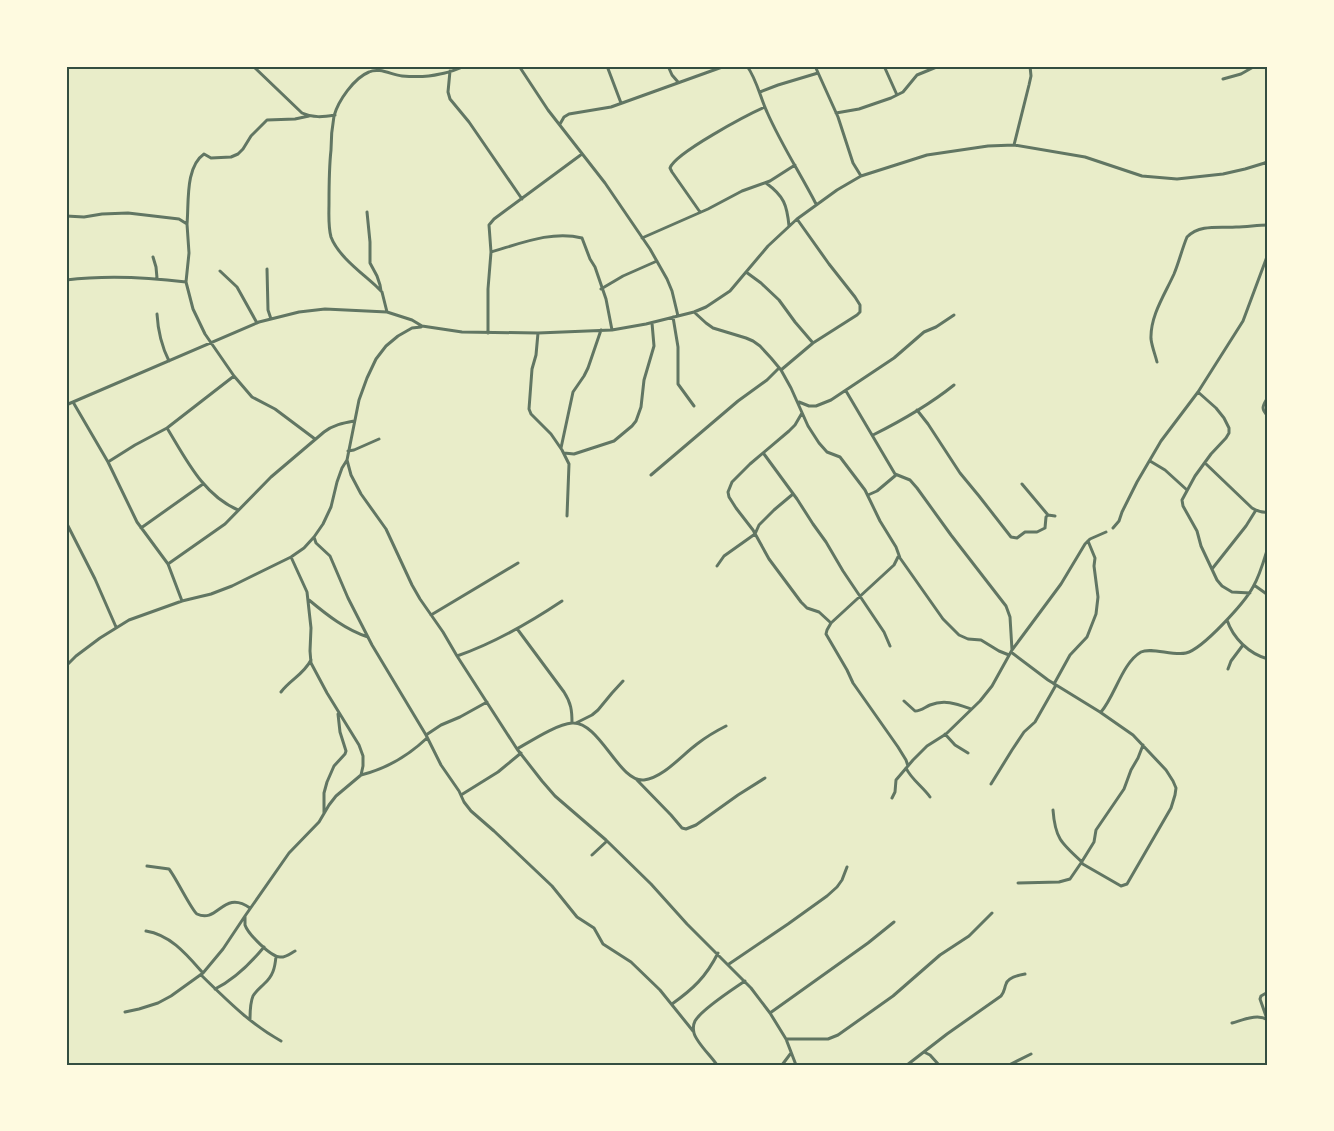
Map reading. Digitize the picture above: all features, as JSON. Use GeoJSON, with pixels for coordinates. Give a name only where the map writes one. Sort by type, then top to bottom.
{"type":"FeatureCollection","features":[{"type":"Feature","properties":{"kind":"street"},"geometry":{"type":"LineString","coordinates":[[253,66],[302,113],[308,116]]}},
{"type":"Feature","properties":{"kind":"street"},"geometry":{"type":"LineString","coordinates":[[381,292],[340,253],[331,237],[329,228],[329,180],[334,115],[352,84],[368,72],[375,70],[401,76],[420,76],[442,74],[465,66]]}},
{"type":"Feature","properties":{"kind":"street"},"geometry":{"type":"LineString","coordinates":[[519,66],[548,110],[605,184],[657,261],[672,291],[678,316]]}},
{"type":"Feature","properties":{"kind":"street"},"geometry":{"type":"LineString","coordinates":[[607,66],[621,103]]}},
{"type":"Feature","properties":{"kind":"street"},"geometry":{"type":"LineString","coordinates":[[668,66],[678,82]]}},
{"type":"Feature","properties":{"kind":"street"},"geometry":{"type":"LineString","coordinates":[[560,124],[564,117],[569,114],[621,103],[725,66]]}},
{"type":"Feature","properties":{"kind":"street"},"geometry":{"type":"LineString","coordinates":[[747,66],[779,136],[816,204]]}},
{"type":"Feature","properties":{"kind":"street"},"geometry":{"type":"LineString","coordinates":[[815,66],[836,112],[851,157],[861,176]]}},
{"type":"Feature","properties":{"kind":"street"},"geometry":{"type":"LineString","coordinates":[[884,66],[896,95]]}},
{"type":"Feature","properties":{"kind":"street"},"geometry":{"type":"LineString","coordinates":[[836,112],[877,104],[903,92],[916,75],[939,66]]}},
{"type":"Feature","properties":{"kind":"street"},"geometry":{"type":"LineString","coordinates":[[1014,145],[1031,76],[1030,66]]}},
{"type":"Feature","properties":{"kind":"street"},"geometry":{"type":"LineString","coordinates":[[1223,79],[1241,74],[1255,66]]}},
{"type":"Feature","properties":{"kind":"street"},"geometry":{"type":"LineString","coordinates":[[450,71],[448,92],[450,99],[522,198]]}},
{"type":"Feature","properties":{"kind":"street"},"geometry":{"type":"LineString","coordinates":[[760,92],[818,74]]}},
{"type":"Feature","properties":{"kind":"street"},"geometry":{"type":"LineString","coordinates":[[700,212],[672,172],[670,168],[672,164],[694,147],[725,128],[765,107]]}},
{"type":"Feature","properties":{"kind":"street"},"geometry":{"type":"LineString","coordinates":[[315,439],[275,409],[252,397],[234,376],[205,334],[193,309],[186,282],[189,253],[187,224],[191,174],[202,155],[204,154],[211,158],[235,156],[267,120],[334,115]]}},
{"type":"Feature","properties":{"kind":"street"},"geometry":{"type":"LineString","coordinates":[[796,1065],[786,1039],[770,1013],[745,981],[687,924],[651,884],[608,842],[555,796],[542,781],[517,749],[412,585],[386,529],[361,494],[351,475],[347,460],[359,400],[376,359],[386,346],[398,336],[412,328],[422,326],[462,332],[488,333],[612,330],[694,312],[730,292],[768,246],[797,219],[836,190],[861,176],[927,155],[970,148],[1014,145],[1085,157],[1142,176],[1164,178],[1192,178],[1223,174],[1267,162],[1268,168]]}},
{"type":"Feature","properties":{"kind":"street"},"geometry":{"type":"LineString","coordinates":[[488,333],[488,289],[491,252],[489,225],[494,219],[582,154]]}},
{"type":"Feature","properties":{"kind":"street"},"geometry":{"type":"LineString","coordinates":[[642,238],[742,191],[766,182],[795,165]]}},
{"type":"Feature","properties":{"kind":"street"},"geometry":{"type":"LineString","coordinates":[[766,182],[784,200],[789,226]]}},
{"type":"Feature","properties":{"kind":"street"},"geometry":{"type":"LineString","coordinates":[[367,212],[370,232],[370,263],[377,276],[387,312]]}},
{"type":"Feature","properties":{"kind":"street"},"geometry":{"type":"LineString","coordinates":[[66,216],[84,217],[128,213],[179,219],[187,224]]}},
{"type":"Feature","properties":{"kind":"street"},"geometry":{"type":"LineString","coordinates":[[651,475],[738,401],[813,343],[860,312],[860,305],[855,297],[797,219]]}},
{"type":"Feature","properties":{"kind":"street"},"geometry":{"type":"LineString","coordinates":[[1157,362],[1151,340],[1153,326],[1160,301],[1174,274],[1187,237],[1191,233],[1205,228],[1268,225]]}},
{"type":"Feature","properties":{"kind":"street"},"geometry":{"type":"LineString","coordinates":[[491,252],[543,238],[579,238],[583,240],[595,267],[608,307],[612,330]]}},
{"type":"Feature","properties":{"kind":"street"},"geometry":{"type":"LineString","coordinates":[[1113,528],[1119,522],[1130,496],[1161,441],[1198,392],[1243,321],[1260,271],[1268,254]]}},
{"type":"Feature","properties":{"kind":"street"},"geometry":{"type":"LineString","coordinates":[[153,257],[157,278]]}},
{"type":"Feature","properties":{"kind":"street"},"geometry":{"type":"LineString","coordinates":[[601,288],[657,261]]}},
{"type":"Feature","properties":{"kind":"street"},"geometry":{"type":"LineString","coordinates":[[267,269],[268,310],[271,319]]}},
{"type":"Feature","properties":{"kind":"street"},"geometry":{"type":"LineString","coordinates":[[220,271],[237,287],[257,323]]}},
{"type":"Feature","properties":{"kind":"street"},"geometry":{"type":"LineString","coordinates":[[746,272],[779,300],[813,343]]}},
{"type":"Feature","properties":{"kind":"street"},"geometry":{"type":"LineString","coordinates":[[66,280],[157,278],[186,282]]}},
{"type":"Feature","properties":{"kind":"street"},"geometry":{"type":"LineString","coordinates":[[66,405],[257,323],[299,312],[325,309],[387,312],[412,320],[422,326]]}},
{"type":"Feature","properties":{"kind":"street"},"geometry":{"type":"LineString","coordinates":[[694,312],[706,324],[746,338],[760,346],[780,369],[798,402],[808,426],[824,450],[840,457],[868,495],[899,556],[943,619],[959,635],[968,639],[981,640],[999,651],[1011,652],[1055,685],[1128,730],[1166,770],[1176,788],[1171,808],[1127,884],[1124,886],[1082,863],[1057,836],[1053,810]]}},
{"type":"Feature","properties":{"kind":"street"},"geometry":{"type":"LineString","coordinates":[[157,314],[158,334],[169,362]]}},
{"type":"Feature","properties":{"kind":"street"},"geometry":{"type":"LineString","coordinates":[[798,402],[809,406],[816,406],[831,400],[894,358],[924,332],[936,327],[954,315]]}},
{"type":"Feature","properties":{"kind":"street"},"geometry":{"type":"LineString","coordinates":[[673,317],[678,347],[678,384],[694,406]]}},
{"type":"Feature","properties":{"kind":"street"},"geometry":{"type":"LineString","coordinates":[[563,451],[574,454],[614,441],[636,421],[641,407],[644,380],[654,346],[652,322]]}},
{"type":"Feature","properties":{"kind":"street"},"geometry":{"type":"LineString","coordinates":[[563,451],[573,392],[588,368],[601,330]]}},
{"type":"Feature","properties":{"kind":"street"},"geometry":{"type":"LineString","coordinates":[[538,333],[536,355],[532,369],[529,409],[531,414],[551,434],[563,451],[569,464],[567,516]]}},
{"type":"Feature","properties":{"kind":"street"},"geometry":{"type":"LineString","coordinates":[[108,462],[167,428],[234,376]]}},
{"type":"Feature","properties":{"kind":"street"},"geometry":{"type":"LineString","coordinates":[[873,436],[918,410],[954,384]]}},
{"type":"Feature","properties":{"kind":"street"},"geometry":{"type":"LineString","coordinates":[[846,390],[896,474],[910,480],[917,488],[950,535],[1006,606],[1010,617],[1011,652]]}},
{"type":"Feature","properties":{"kind":"street"},"geometry":{"type":"LineString","coordinates":[[1198,392],[1224,418],[1229,428],[1229,433],[1195,476],[1182,500],[1183,506],[1197,531],[1201,546],[1217,580],[1227,590],[1232,592],[1250,593]]}},
{"type":"Feature","properties":{"kind":"street"},"geometry":{"type":"LineString","coordinates":[[1268,397],[1263,408],[1268,416]]}},
{"type":"Feature","properties":{"kind":"street"},"geometry":{"type":"LineString","coordinates":[[73,402],[108,462],[137,522],[168,564],[182,601]]}},
{"type":"Feature","properties":{"kind":"street"},"geometry":{"type":"LineString","coordinates":[[918,410],[960,473],[1011,537],[1017,538],[1024,532],[1042,530],[1045,528],[1048,515]]}},
{"type":"Feature","properties":{"kind":"street"},"geometry":{"type":"LineString","coordinates":[[802,412],[794,425],[732,482],[728,492],[729,497],[755,534],[769,559],[801,602],[807,608],[819,612],[831,624]]}},
{"type":"Feature","properties":{"kind":"street"},"geometry":{"type":"LineString","coordinates":[[168,564],[225,524],[272,477],[315,439],[338,424],[354,422]]}},
{"type":"Feature","properties":{"kind":"street"},"geometry":{"type":"LineString","coordinates":[[167,428],[203,484],[228,505],[238,510]]}},
{"type":"Feature","properties":{"kind":"street"},"geometry":{"type":"LineString","coordinates":[[348,451],[379,440]]}},
{"type":"Feature","properties":{"kind":"street"},"geometry":{"type":"LineString","coordinates":[[764,454],[826,542],[884,632],[890,646]]}},
{"type":"Feature","properties":{"kind":"street"},"geometry":{"type":"LineString","coordinates":[[66,666],[92,644],[116,627],[130,620],[182,601],[218,591],[291,558],[304,548],[323,524],[331,507],[342,468],[347,460]]}},
{"type":"Feature","properties":{"kind":"street"},"geometry":{"type":"LineString","coordinates":[[1150,461],[1165,470],[1187,490]]}},
{"type":"Feature","properties":{"kind":"street"},"geometry":{"type":"LineString","coordinates":[[1205,463],[1256,510],[1264,513],[1268,512]]}},
{"type":"Feature","properties":{"kind":"street"},"geometry":{"type":"LineString","coordinates":[[868,495],[877,491],[896,474]]}},
{"type":"Feature","properties":{"kind":"street"},"geometry":{"type":"LineString","coordinates":[[141,528],[203,484]]}},
{"type":"Feature","properties":{"kind":"street"},"geometry":{"type":"LineString","coordinates":[[1022,484],[1048,515],[1055,516]]}},
{"type":"Feature","properties":{"kind":"street"},"geometry":{"type":"LineString","coordinates":[[717,566],[724,556],[755,534],[759,525],[793,494]]}},
{"type":"Feature","properties":{"kind":"street"},"geometry":{"type":"LineString","coordinates":[[1212,569],[1246,526],[1256,510]]}},
{"type":"Feature","properties":{"kind":"street"},"geometry":{"type":"LineString","coordinates":[[66,522],[116,627]]}},
{"type":"Feature","properties":{"kind":"street"},"geometry":{"type":"LineString","coordinates":[[892,798],[895,792],[896,780],[907,767],[927,746],[945,734],[980,701],[992,686],[1011,652],[1061,584],[1080,550],[1088,541],[1106,532]]}},
{"type":"Feature","properties":{"kind":"street"},"geometry":{"type":"LineString","coordinates":[[314,537],[316,544],[330,556],[368,637],[464,802],[471,811],[552,886],[578,917],[594,928],[603,944],[631,962],[660,990],[693,1030],[696,1039],[717,1065]]}},
{"type":"Feature","properties":{"kind":"street"},"geometry":{"type":"LineString","coordinates":[[991,784],[1024,732],[1034,722],[1070,655],[1087,637],[1096,614],[1098,597],[1094,566],[1095,558],[1088,541]]}},
{"type":"Feature","properties":{"kind":"street"},"geometry":{"type":"LineString","coordinates":[[1101,712],[1107,705],[1130,663],[1140,653],[1144,651],[1181,654],[1190,652],[1227,620],[1250,593],[1268,547]]}},
{"type":"Feature","properties":{"kind":"street"},"geometry":{"type":"LineString","coordinates":[[899,556],[894,565],[831,624],[826,630],[826,634],[853,683],[903,755],[911,777],[930,797]]}},
{"type":"Feature","properties":{"kind":"street"},"geometry":{"type":"LineString","coordinates":[[291,558],[305,585],[309,600],[310,651],[314,670],[359,745],[364,766],[361,775]]}},
{"type":"Feature","properties":{"kind":"street"},"geometry":{"type":"LineString","coordinates":[[431,615],[518,563]]}},
{"type":"Feature","properties":{"kind":"street"},"geometry":{"type":"LineString","coordinates":[[1254,585],[1268,595]]}},
{"type":"Feature","properties":{"kind":"street"},"geometry":{"type":"LineString","coordinates":[[309,600],[346,627],[368,637]]}},
{"type":"Feature","properties":{"kind":"street"},"geometry":{"type":"LineString","coordinates":[[458,656],[476,650],[518,630],[562,601]]}},
{"type":"Feature","properties":{"kind":"street"},"geometry":{"type":"LineString","coordinates":[[1227,620],[1232,631],[1243,645],[1254,653],[1268,659]]}},
{"type":"Feature","properties":{"kind":"street"},"geometry":{"type":"LineString","coordinates":[[518,630],[570,701],[573,723]]}},
{"type":"Feature","properties":{"kind":"street"},"geometry":{"type":"LineString","coordinates":[[1228,669],[1231,661],[1243,645]]}},
{"type":"Feature","properties":{"kind":"street"},"geometry":{"type":"LineString","coordinates":[[281,692],[303,672],[311,660]]}},
{"type":"Feature","properties":{"kind":"street"},"geometry":{"type":"LineString","coordinates":[[517,749],[557,728],[595,713],[623,681]]}},
{"type":"Feature","properties":{"kind":"street"},"geometry":{"type":"LineString","coordinates":[[125,1012],[158,1003],[202,974],[223,949],[289,853],[320,822],[336,796],[361,775],[385,766],[415,748],[441,725],[487,702]]}},
{"type":"Feature","properties":{"kind":"street"},"geometry":{"type":"LineString","coordinates":[[904,702],[915,711],[947,702],[953,702],[971,709]]}},
{"type":"Feature","properties":{"kind":"street"},"geometry":{"type":"LineString","coordinates":[[324,813],[324,793],[327,782],[334,766],[346,751],[339,725],[338,712]]}},
{"type":"Feature","properties":{"kind":"street"},"geometry":{"type":"LineString","coordinates":[[573,723],[587,728],[600,740],[628,774],[682,828],[686,829],[696,825],[765,778]]}},
{"type":"Feature","properties":{"kind":"street"},"geometry":{"type":"LineString","coordinates":[[636,780],[644,780],[658,775],[695,745],[726,726]]}},
{"type":"Feature","properties":{"kind":"street"},"geometry":{"type":"LineString","coordinates":[[945,734],[955,745],[968,753]]}},
{"type":"Feature","properties":{"kind":"street"},"geometry":{"type":"LineString","coordinates":[[1018,883],[1059,882],[1070,879],[1094,842],[1096,830],[1124,789],[1143,745]]}},
{"type":"Feature","properties":{"kind":"street"},"geometry":{"type":"LineString","coordinates":[[461,795],[498,772],[521,754]]}},
{"type":"Feature","properties":{"kind":"street"},"geometry":{"type":"LineString","coordinates":[[592,855],[608,842]]}},
{"type":"Feature","properties":{"kind":"street"},"geometry":{"type":"LineString","coordinates":[[147,866],[168,869],[193,911],[197,914],[211,915],[224,905],[234,902],[240,902],[250,908]]}},
{"type":"Feature","properties":{"kind":"street"},"geometry":{"type":"LineString","coordinates":[[728,964],[828,896],[837,888],[847,867]]}},
{"type":"Feature","properties":{"kind":"street"},"geometry":{"type":"LineString","coordinates":[[786,1039],[828,1039],[838,1035],[893,996],[940,955],[969,936],[992,913]]}},
{"type":"Feature","properties":{"kind":"street"},"geometry":{"type":"LineString","coordinates":[[245,916],[247,928],[264,947],[276,956],[284,957],[295,951]]}},
{"type":"Feature","properties":{"kind":"street"},"geometry":{"type":"LineString","coordinates":[[770,1013],[894,922]]}},
{"type":"Feature","properties":{"kind":"street"},"geometry":{"type":"LineString","coordinates":[[146,931],[156,932],[171,941],[184,952],[215,989],[250,1020],[281,1041]]}},
{"type":"Feature","properties":{"kind":"street"},"geometry":{"type":"LineString","coordinates":[[215,989],[240,972],[264,947]]}},
{"type":"Feature","properties":{"kind":"street"},"geometry":{"type":"LineString","coordinates":[[672,1004],[687,994],[697,984],[718,954]]}},
{"type":"Feature","properties":{"kind":"street"},"geometry":{"type":"LineString","coordinates":[[250,1020],[253,997],[258,989],[270,978],[276,956]]}},
{"type":"Feature","properties":{"kind":"street"},"geometry":{"type":"LineString","coordinates":[[907,1065],[946,1034],[1000,996],[1005,990],[1008,980],[1025,974]]}},
{"type":"Feature","properties":{"kind":"street"},"geometry":{"type":"LineString","coordinates":[[693,1030],[694,1023],[699,1017],[745,981]]}},
{"type":"Feature","properties":{"kind":"street"},"geometry":{"type":"LineString","coordinates":[[1268,992],[1260,998],[1268,1020]]}},
{"type":"Feature","properties":{"kind":"street"},"geometry":{"type":"LineString","coordinates":[[1232,1023],[1258,1016],[1268,1020]]}},
{"type":"Feature","properties":{"kind":"street"},"geometry":{"type":"LineString","coordinates":[[924,1052],[930,1055],[939,1065]]}},
{"type":"Feature","properties":{"kind":"street"},"geometry":{"type":"LineString","coordinates":[[782,1065],[791,1053]]}},
{"type":"Feature","properties":{"kind":"street"},"geometry":{"type":"LineString","coordinates":[[1009,1065],[1031,1054]]}}]}
